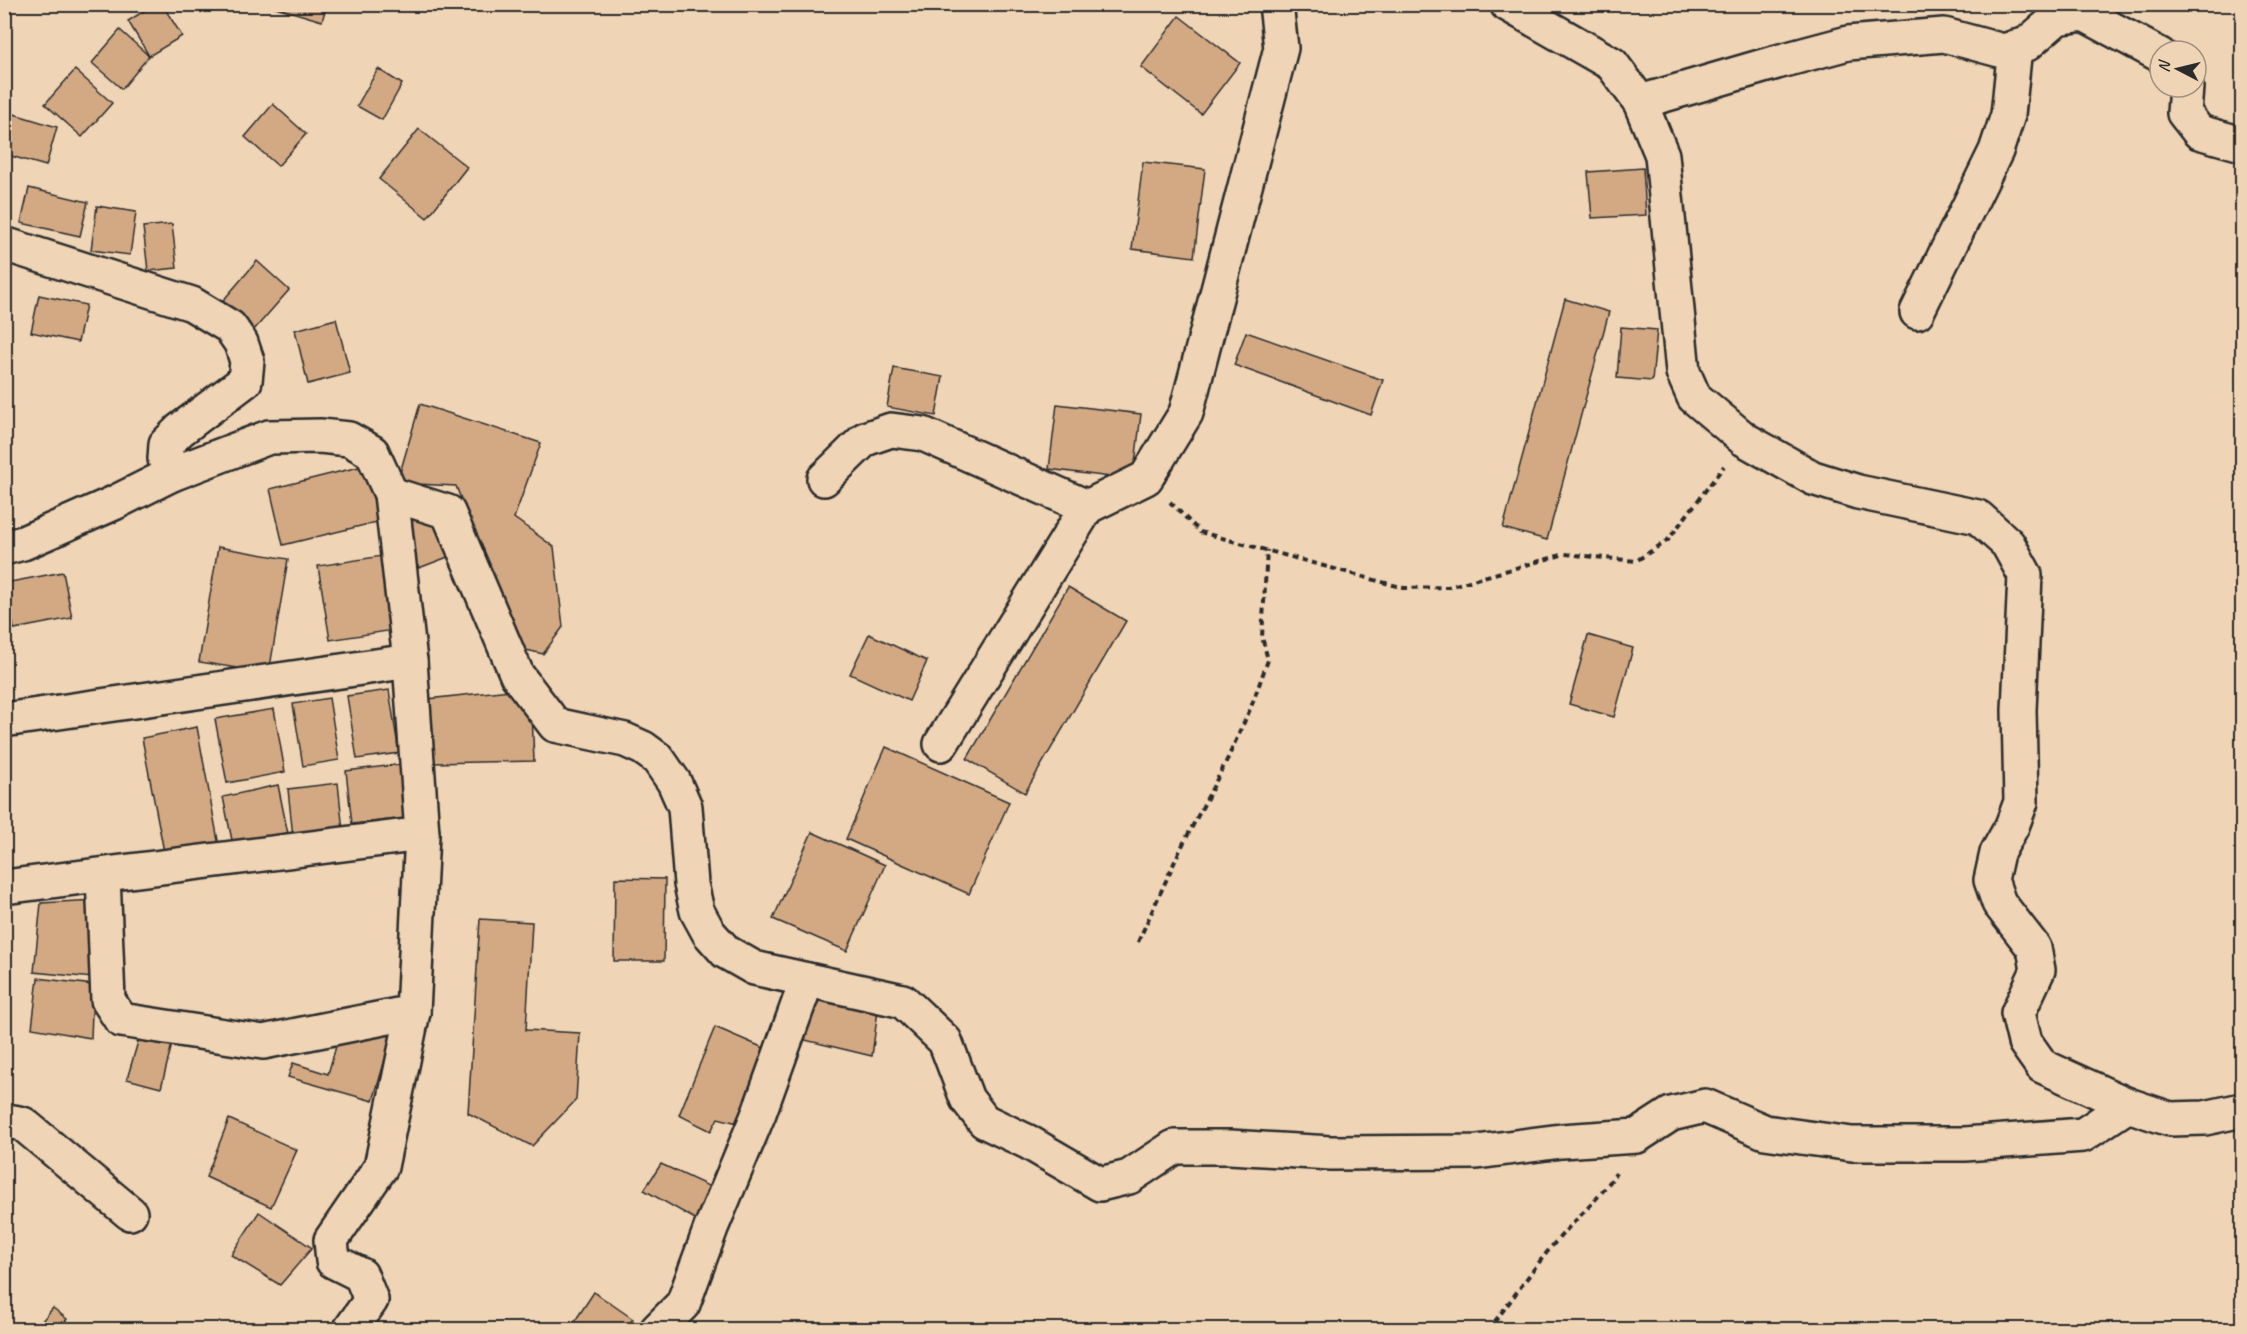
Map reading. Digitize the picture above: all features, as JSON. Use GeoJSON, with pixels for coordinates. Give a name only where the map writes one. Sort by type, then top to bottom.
{"type":"FeatureCollection","features":[{"type":"Feature","properties":{"kind":"street"},"geometry":{"type":"LineString","coordinates":[[941,744],[1086,507],[1146,478],[1186,413],[1281,48],[1276,4]]}},
{"type":"Feature","properties":{"kind":"street"},"geometry":{"type":"LineString","coordinates":[[1507,4],[1612,64],[1640,102],[1662,155],[1683,372],[1694,397],[1744,439],[1813,478],[1858,492],[1978,517],[2008,544],[2025,575],[2019,710],[2021,802],[2012,826],[1996,853],[1991,880],[1999,903],[2034,948],[2038,970],[2018,1013],[2025,1042],[2042,1066],[2128,1105],[2170,1119],[2205,1118],[2242,1110]]}},
{"type":"Feature","properties":{"kind":"street"},"geometry":{"type":"LineString","coordinates":[[1640,102],[1848,43],[1944,35],[2003,51],[2027,44],[2056,18],[2084,14],[2148,49]]}},
{"type":"Feature","properties":{"kind":"street"},"geometry":{"type":"LineString","coordinates":[[1917,312],[1996,151],[2008,115],[2015,47]]}},
{"type":"Feature","properties":{"kind":"street"},"geometry":{"type":"LineString","coordinates":[[2185,99],[2184,113],[2199,132],[2242,144]]}},
{"type":"Feature","properties":{"kind":"street"},"geometry":{"type":"LineString","coordinates":[[4,244],[192,304],[230,327],[241,343],[247,361],[245,381],[180,430],[166,444],[165,459],[172,474]]}},
{"type":"Feature","properties":{"kind":"street"},"geometry":{"type":"LineString","coordinates":[[824,479],[865,439],[891,430],[923,434],[1086,507]]}},
{"type":"Feature","properties":{"kind":"street"},"geometry":{"type":"LineString","coordinates":[[4,548],[23,543],[172,474],[269,437],[320,436],[350,439],[372,452],[391,494],[410,661],[422,834],[412,1012],[381,1167],[331,1240],[333,1261],[361,1275],[371,1300],[350,1329]]}},
{"type":"Feature","properties":{"kind":"street"},"geometry":{"type":"LineString","coordinates":[[391,494],[448,512],[517,675],[555,725],[625,740],[643,747],[658,759],[674,782],[685,807],[691,884],[696,911],[726,952],[754,968],[903,1001],[945,1041],[967,1099],[984,1121],[1028,1142],[1100,1184],[1129,1177],[1174,1147],[1230,1147],[1332,1153],[1477,1152],[1637,1136],[1671,1114],[1705,1106],[1765,1132],[1852,1144],[1977,1143],[2083,1135],[2128,1105]]}},
{"type":"Feature","properties":{"kind":"street"},"geometry":{"type":"LineString","coordinates":[[4,720],[410,661]]}},
{"type":"Feature","properties":{"kind":"street"},"geometry":{"type":"LineString","coordinates":[[4,887],[422,834]]}},
{"type":"Feature","properties":{"kind":"street"},"geometry":{"type":"LineString","coordinates":[[103,876],[108,1000],[121,1020],[263,1042],[412,1012]]}},
{"type":"Feature","properties":{"kind":"street"},"geometry":{"type":"LineString","coordinates":[[657,1329],[683,1304],[711,1228],[759,1113],[807,980]]}},
{"type":"Feature","properties":{"kind":"street"},"geometry":{"type":"LineString","coordinates":[[4,1124],[14,1122],[23,1124],[130,1213]]}},
{"type":"Feature","properties":{"kind":"path"},"geometry":{"type":"LineString","coordinates":[[1146,478],[1200,532],[1404,588],[1448,587],[1565,554],[1636,561],[1668,540],[1744,439]]}},
{"type":"Feature","properties":{"kind":"path"},"geometry":{"type":"LineString","coordinates":[[1138,942],[1180,850],[1227,760],[1268,660],[1262,637],[1267,550]]}},
{"type":"Feature","properties":{"kind":"path"},"geometry":{"type":"LineString","coordinates":[[1488,1329],[1516,1296],[1549,1250],[1586,1212],[1607,1185],[1637,1136]]}},
{"type":"Feature","properties":{"kind":"building"},"geometry":{"type":"Polygon","coordinates":[[[155,4],[162,4],[182,36],[149,56],[128,21],[155,4]]]}},
{"type":"Feature","properties":{"kind":"building"},"geometry":{"type":"Polygon","coordinates":[[[275,4],[327,4],[322,21],[275,7],[275,4]]]}},
{"type":"Feature","properties":{"kind":"building"},"geometry":{"type":"Polygon","coordinates":[[[1179,16],[1240,63],[1201,114],[1141,67],[1179,16]]]}},
{"type":"Feature","properties":{"kind":"building"},"geometry":{"type":"Polygon","coordinates":[[[120,30],[149,56],[122,89],[92,63],[120,30]]]}},
{"type":"Feature","properties":{"kind":"building"},"geometry":{"type":"Polygon","coordinates":[[[378,69],[402,84],[382,120],[357,106],[378,69]]]}},
{"type":"Feature","properties":{"kind":"building"},"geometry":{"type":"Polygon","coordinates":[[[75,70],[112,103],[82,137],[45,104],[75,70]]]}},
{"type":"Feature","properties":{"kind":"building"},"geometry":{"type":"Polygon","coordinates":[[[273,104],[306,134],[278,166],[245,137],[273,104]]]}},
{"type":"Feature","properties":{"kind":"building"},"geometry":{"type":"Polygon","coordinates":[[[14,114],[57,127],[46,166],[4,154],[4,146],[14,114]]]}},
{"type":"Feature","properties":{"kind":"building"},"geometry":{"type":"Polygon","coordinates":[[[419,129],[467,167],[427,218],[379,179],[419,129]]]}},
{"type":"Feature","properties":{"kind":"building"},"geometry":{"type":"Polygon","coordinates":[[[1143,162],[1205,169],[1194,257],[1132,249],[1143,162]]]}},
{"type":"Feature","properties":{"kind":"building"},"geometry":{"type":"Polygon","coordinates":[[[1643,168],[1646,215],[1592,218],[1588,172],[1643,168]]]}},
{"type":"Feature","properties":{"kind":"building"},"geometry":{"type":"Polygon","coordinates":[[[29,188],[88,202],[80,236],[21,223],[29,188]]]}},
{"type":"Feature","properties":{"kind":"building"},"geometry":{"type":"Polygon","coordinates":[[[97,206],[136,212],[130,255],[91,250],[97,206]]]}},
{"type":"Feature","properties":{"kind":"building"},"geometry":{"type":"Polygon","coordinates":[[[172,224],[177,268],[148,271],[143,227],[172,224]]]}},
{"type":"Feature","properties":{"kind":"building"},"geometry":{"type":"Polygon","coordinates":[[[257,261],[289,290],[253,331],[221,303],[257,261]]]}},
{"type":"Feature","properties":{"kind":"building"},"geometry":{"type":"Polygon","coordinates":[[[39,295],[86,305],[78,342],[31,332],[39,295]]]}},
{"type":"Feature","properties":{"kind":"building"},"geometry":{"type":"Polygon","coordinates":[[[1565,299],[1609,312],[1547,540],[1503,528],[1565,299]]]}},
{"type":"Feature","properties":{"kind":"building"},"geometry":{"type":"Polygon","coordinates":[[[336,319],[350,373],[308,384],[295,330],[336,319]]]}},
{"type":"Feature","properties":{"kind":"building"},"geometry":{"type":"Polygon","coordinates":[[[1621,327],[1657,330],[1652,381],[1617,378],[1621,327]]]}},
{"type":"Feature","properties":{"kind":"building"},"geometry":{"type":"Polygon","coordinates":[[[1246,332],[1383,380],[1371,415],[1234,365],[1246,332]]]}},
{"type":"Feature","properties":{"kind":"building"},"geometry":{"type":"Polygon","coordinates":[[[894,368],[943,377],[936,416],[887,407],[894,368]]]}},
{"type":"Feature","properties":{"kind":"building"},"geometry":{"type":"Polygon","coordinates":[[[420,404],[541,443],[514,518],[554,547],[563,627],[543,654],[518,648],[456,486],[397,483],[420,404]]]}},
{"type":"Feature","properties":{"kind":"building"},"geometry":{"type":"Polygon","coordinates":[[[1057,404],[1141,414],[1133,480],[1049,469],[1057,404]]]}},
{"type":"Feature","properties":{"kind":"building"},"geometry":{"type":"Polygon","coordinates":[[[375,463],[389,519],[283,545],[270,489],[375,463]]]}},
{"type":"Feature","properties":{"kind":"building"},"geometry":{"type":"Polygon","coordinates":[[[435,510],[453,555],[419,568],[401,523],[435,510]]]}},
{"type":"Feature","properties":{"kind":"building"},"geometry":{"type":"Polygon","coordinates":[[[218,547],[288,559],[269,673],[199,662],[218,547]]]}},
{"type":"Feature","properties":{"kind":"building"},"geometry":{"type":"Polygon","coordinates":[[[388,555],[400,629],[330,640],[318,566],[388,555]]]}},
{"type":"Feature","properties":{"kind":"building"},"geometry":{"type":"Polygon","coordinates":[[[63,572],[72,618],[14,629],[5,583],[63,572]]]}},
{"type":"Feature","properties":{"kind":"building"},"geometry":{"type":"Polygon","coordinates":[[[1068,587],[1126,621],[1025,793],[967,759],[1068,587]]]}},
{"type":"Feature","properties":{"kind":"building"},"geometry":{"type":"Polygon","coordinates":[[[869,634],[927,661],[909,701],[850,674],[869,634]]]}},
{"type":"Feature","properties":{"kind":"building"},"geometry":{"type":"Polygon","coordinates":[[[1588,635],[1633,648],[1614,717],[1569,704],[1588,635]]]}},
{"type":"Feature","properties":{"kind":"building"},"geometry":{"type":"Polygon","coordinates":[[[389,690],[399,753],[357,759],[347,696],[389,690]]]}},
{"type":"Feature","properties":{"kind":"building"},"geometry":{"type":"Polygon","coordinates":[[[510,690],[532,714],[534,761],[432,763],[428,699],[510,690]]]}},
{"type":"Feature","properties":{"kind":"building"},"geometry":{"type":"Polygon","coordinates":[[[329,698],[339,760],[303,766],[293,704],[329,698]]]}},
{"type":"Feature","properties":{"kind":"building"},"geometry":{"type":"Polygon","coordinates":[[[274,709],[285,772],[227,783],[215,719],[274,709]]]}},
{"type":"Feature","properties":{"kind":"building"},"geometry":{"type":"Polygon","coordinates":[[[197,727],[219,846],[165,857],[142,738],[197,727]]]}},
{"type":"Feature","properties":{"kind":"building"},"geometry":{"type":"Polygon","coordinates":[[[886,747],[1009,802],[969,894],[846,839],[886,747]]]}},
{"type":"Feature","properties":{"kind":"building"},"geometry":{"type":"Polygon","coordinates":[[[403,764],[409,818],[352,824],[346,771],[403,764]]]}},
{"type":"Feature","properties":{"kind":"building"},"geometry":{"type":"Polygon","coordinates":[[[338,783],[343,831],[293,837],[288,789],[338,783]]]}},
{"type":"Feature","properties":{"kind":"building"},"geometry":{"type":"Polygon","coordinates":[[[278,785],[288,834],[233,845],[223,797],[278,785]]]}},
{"type":"Feature","properties":{"kind":"building"},"geometry":{"type":"Polygon","coordinates":[[[812,832],[885,865],[847,951],[773,919],[812,832]]]}},
{"type":"Feature","properties":{"kind":"building"},"geometry":{"type":"Polygon","coordinates":[[[615,878],[665,879],[664,961],[614,961],[615,878]]]}},
{"type":"Feature","properties":{"kind":"building"},"geometry":{"type":"Polygon","coordinates":[[[95,900],[93,978],[34,972],[41,903],[95,900]]]}},
{"type":"Feature","properties":{"kind":"building"},"geometry":{"type":"Polygon","coordinates":[[[480,919],[532,922],[526,1030],[580,1033],[576,1100],[532,1146],[468,1113],[480,919]]]}},
{"type":"Feature","properties":{"kind":"building"},"geometry":{"type":"Polygon","coordinates":[[[38,978],[93,985],[91,1038],[32,1028],[38,978]]]}},
{"type":"Feature","properties":{"kind":"building"},"geometry":{"type":"Polygon","coordinates":[[[819,985],[879,1002],[872,1056],[805,1040],[819,985]]]}},
{"type":"Feature","properties":{"kind":"building"},"geometry":{"type":"Polygon","coordinates":[[[396,1022],[373,1101],[288,1077],[293,1063],[328,1074],[341,1029],[396,1022]]]}},
{"type":"Feature","properties":{"kind":"building"},"geometry":{"type":"Polygon","coordinates":[[[715,1027],[766,1049],[738,1123],[718,1118],[711,1131],[679,1115],[715,1027]]]}},
{"type":"Feature","properties":{"kind":"building"},"geometry":{"type":"Polygon","coordinates":[[[140,1035],[172,1044],[161,1088],[127,1079],[140,1035]]]}},
{"type":"Feature","properties":{"kind":"building"},"geometry":{"type":"Polygon","coordinates":[[[229,1119],[297,1150],[271,1207],[206,1177],[229,1119]]]}},
{"type":"Feature","properties":{"kind":"building"},"geometry":{"type":"Polygon","coordinates":[[[661,1164],[717,1190],[702,1223],[644,1190],[661,1164]]]}},
{"type":"Feature","properties":{"kind":"building"},"geometry":{"type":"Polygon","coordinates":[[[259,1212],[312,1248],[280,1285],[231,1255],[259,1212]]]}},
{"type":"Feature","properties":{"kind":"building"},"geometry":{"type":"Polygon","coordinates":[[[594,1292],[633,1319],[622,1330],[574,1330],[571,1327],[594,1292]]]}},
{"type":"Feature","properties":{"kind":"building"},"geometry":{"type":"Polygon","coordinates":[[[53,1308],[67,1319],[58,1330],[38,1330],[36,1328],[53,1308]]]}}]}
